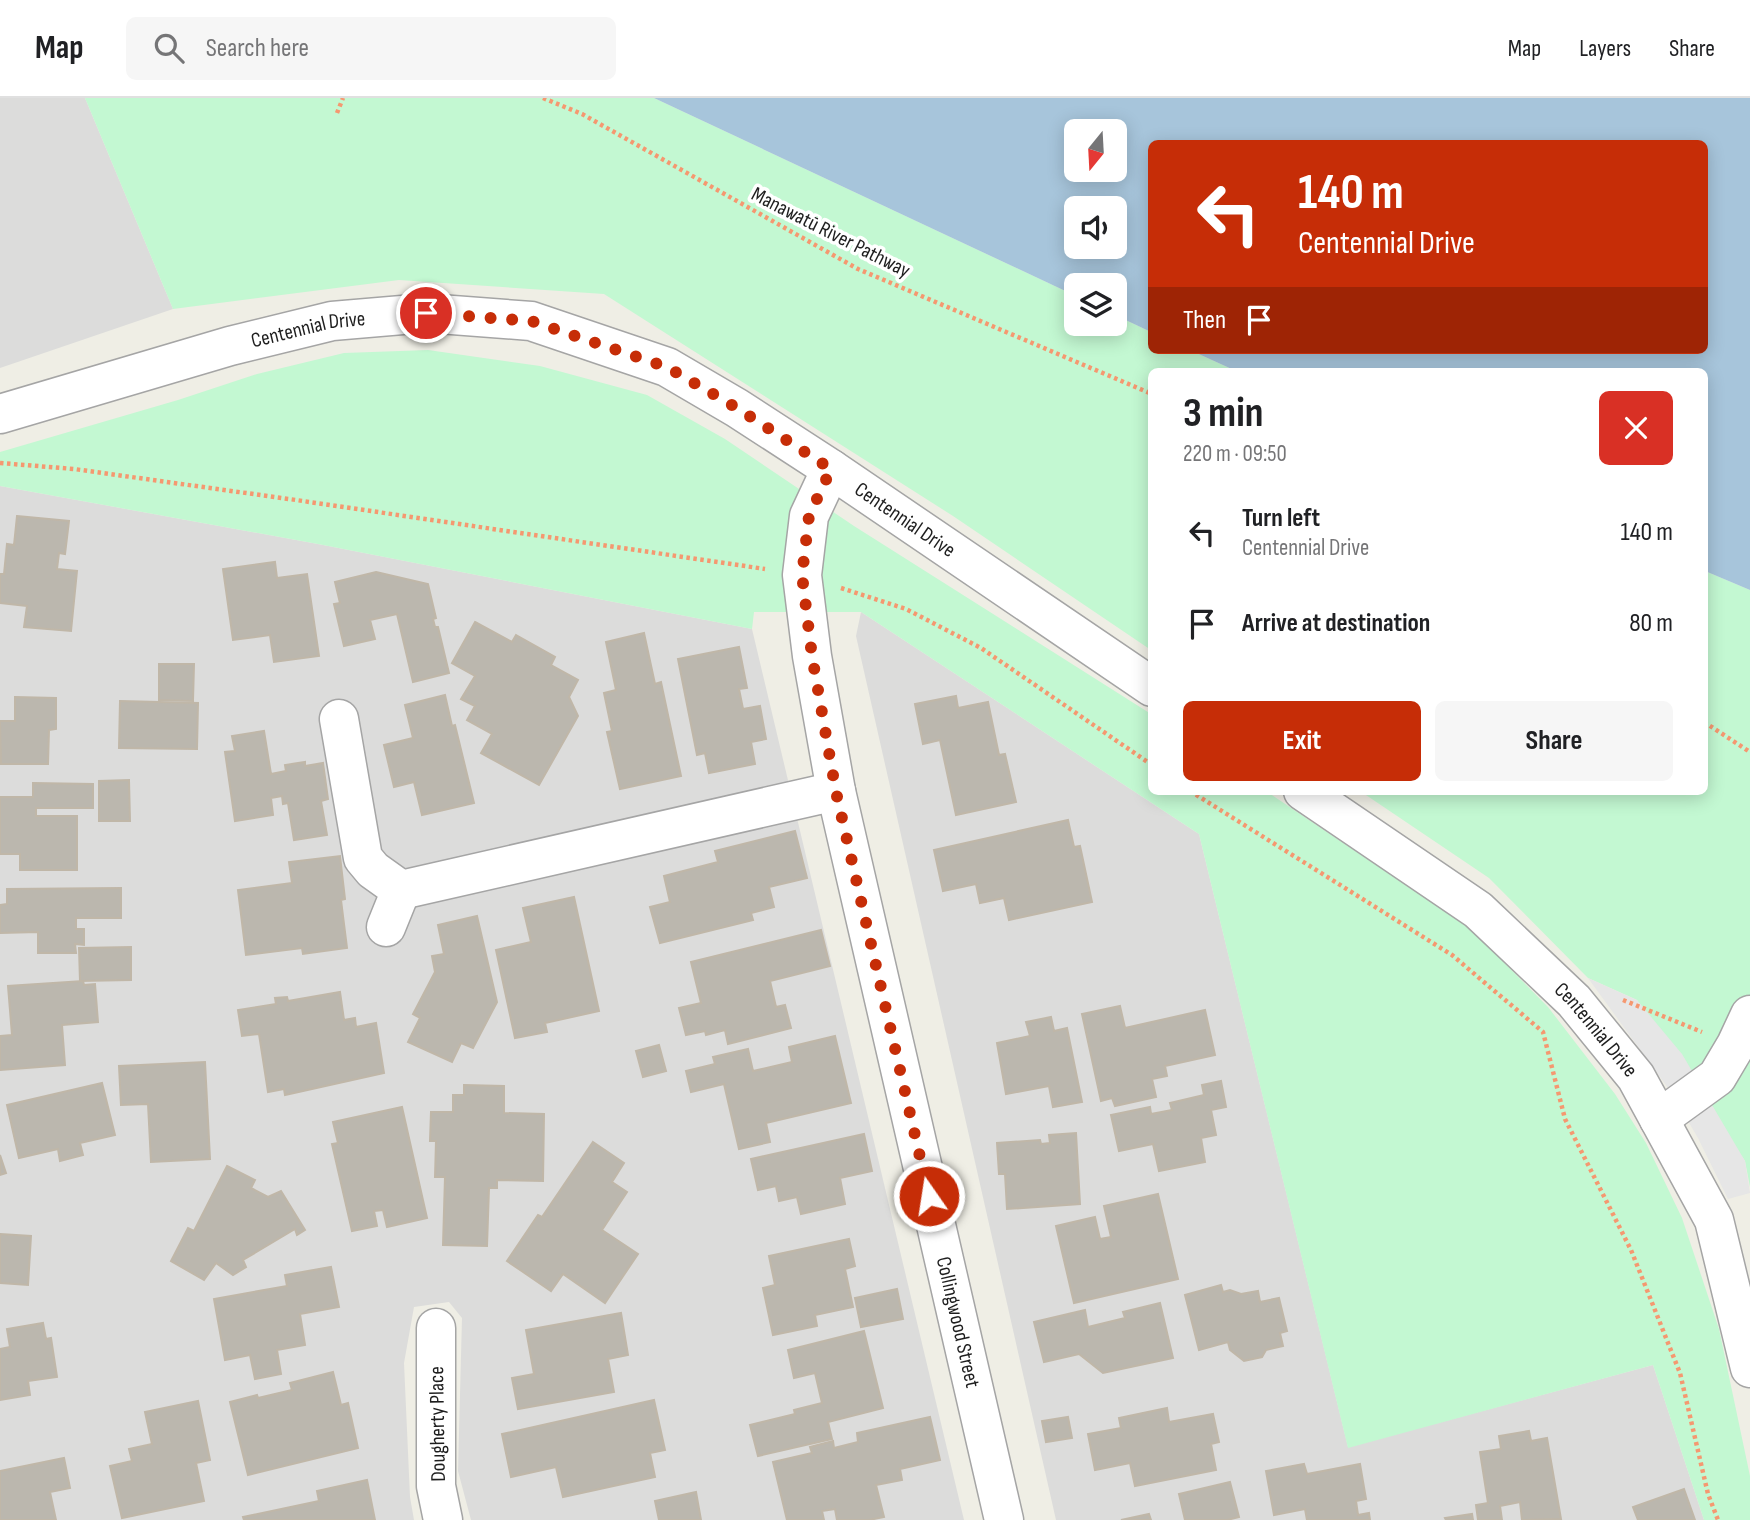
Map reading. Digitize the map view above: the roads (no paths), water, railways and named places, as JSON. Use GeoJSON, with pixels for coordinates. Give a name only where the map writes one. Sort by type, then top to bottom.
{"type":"FeatureCollection","features":[{"type":"Feature","properties":{"kind":"street","name":"Centennial Drive"},"geometry":{"type":"LineString","coordinates":[[0,414],[230,346],[332,321],[426,313],[531,321],[667,367],[737,408],[1148,684]]}},
{"type":"Feature","properties":{"kind":"street","name":"Collingwood Street"},"geometry":{"type":"LineString","coordinates":[[831,469],[809,516],[802,575],[812,656],[836,792],[1004,1520]]}},
{"type":"Feature","properties":{"kind":"street"},"geometry":{"type":"LineString","coordinates":[[339,719],[363,858],[373,870],[401,890],[836,792]]}},
{"type":"Feature","properties":{"kind":"street","name":"Centennial Drive"},"geometry":{"type":"LineString","coordinates":[[1309,795],[1478,910],[1574,1002],[1636,1077],[1714,1220],[1750,1368]]}},
{"type":"Feature","properties":{"kind":"street"},"geometry":{"type":"LineString","coordinates":[[386,927],[401,890]]}},
{"type":"Feature","properties":{"kind":"street"},"geometry":{"type":"LineString","coordinates":[[1659,1119],[1717,1077],[1743,1030]]}},
{"type":"Feature","properties":{"kind":"street","name":"Dougherty Place"},"geometry":{"type":"LineString","coordinates":[[436,1328],[436,1486],[443,1520]]}},
{"type":"Feature","properties":{"kind":"water"},"geometry":{"type":"Polygon","coordinates":[[[654,98],[1750,98],[1750,590],[1708,572],[1708,368],[1229,368],[1199,354],[1708,354],[1708,140],[1148,140],[1148,331],[1127,321],[1127,273],[1064,273],[1064,290],[654,98]]]}}]}
